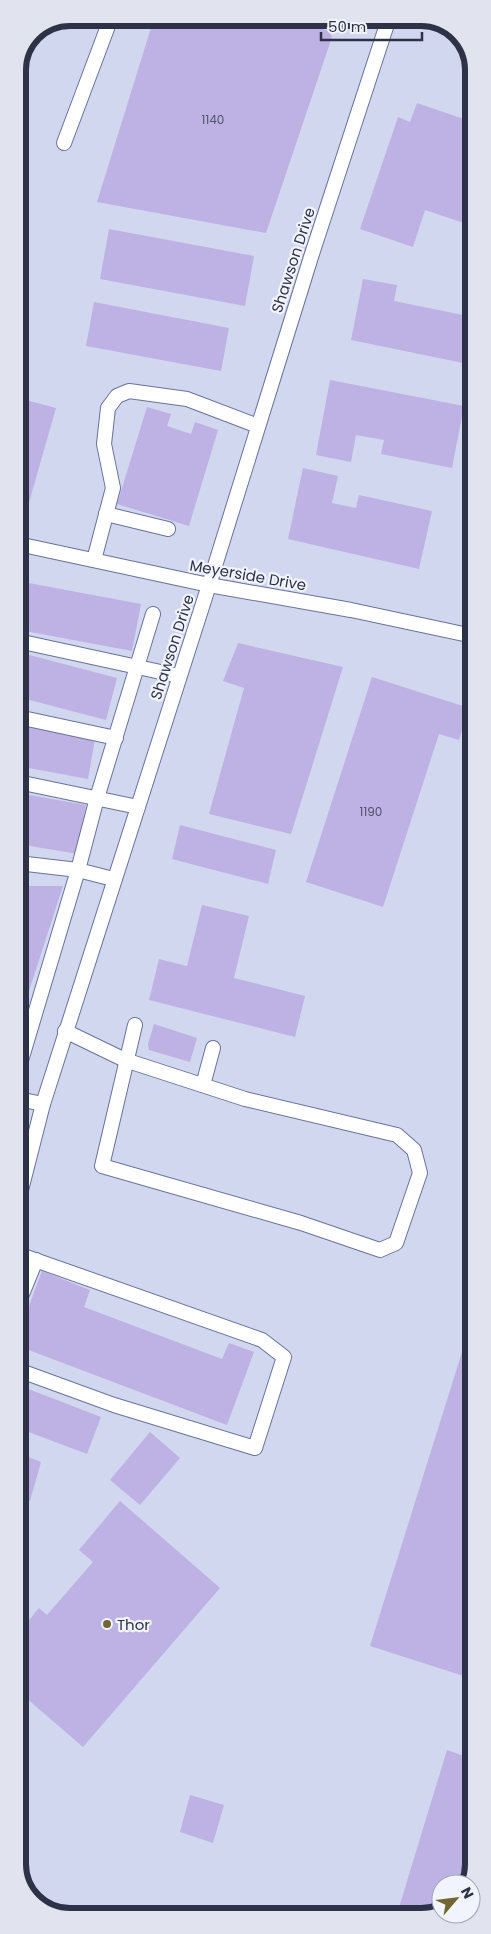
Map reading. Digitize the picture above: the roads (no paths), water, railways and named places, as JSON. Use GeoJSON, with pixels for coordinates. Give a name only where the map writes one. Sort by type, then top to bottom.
{"type":"FeatureCollection","features":[{"type":"Feature","properties":{"kind":"street"},"geometry":{"type":"LineString","coordinates":[[64,143],[108,26]]}},
{"type":"Feature","properties":{"kind":"street","name":"Shawson Drive"},"geometry":{"type":"LineString","coordinates":[[26,1171],[43,1104],[113,879],[138,807],[310,257],[386,26]]}},
{"type":"Feature","properties":{"kind":"street"},"geometry":{"type":"LineString","coordinates":[[94,560],[113,488],[104,444],[108,408],[117,396],[129,390],[188,399],[258,426]]}},
{"type":"Feature","properties":{"kind":"street"},"geometry":{"type":"LineString","coordinates":[[106,514],[168,529]]}},
{"type":"Feature","properties":{"kind":"street","name":"Meyerside Drive"},"geometry":{"type":"LineString","coordinates":[[26,546],[208,585],[351,610],[465,634]]}},
{"type":"Feature","properties":{"kind":"street"},"geometry":{"type":"LineString","coordinates":[[26,1044],[78,870],[97,798],[153,614]]}},
{"type":"Feature","properties":{"kind":"street"},"geometry":{"type":"LineString","coordinates":[[26,643],[179,676]]}},
{"type":"Feature","properties":{"kind":"street"},"geometry":{"type":"LineString","coordinates":[[26,719],[116,738]]}},
{"type":"Feature","properties":{"kind":"street"},"geometry":{"type":"LineString","coordinates":[[26,784],[138,807]]}},
{"type":"Feature","properties":{"kind":"street"},"geometry":{"type":"LineString","coordinates":[[26,864],[78,870],[113,879]]}},
{"type":"Feature","properties":{"kind":"street"},"geometry":{"type":"LineString","coordinates":[[66,1032],[125,1060],[245,1099],[397,1135],[414,1150],[420,1173],[396,1243],[380,1250],[301,1223],[102,1166],[125,1060],[135,1025]]}},
{"type":"Feature","properties":{"kind":"street"},"geometry":{"type":"LineString","coordinates":[[203,1085],[213,1048]]}},
{"type":"Feature","properties":{"kind":"street"},"geometry":{"type":"LineString","coordinates":[[26,1101],[43,1104]]}},
{"type":"Feature","properties":{"kind":"street"},"geometry":{"type":"LineString","coordinates":[[26,1257],[262,1340],[284,1357],[255,1448],[114,1405],[26,1373]]}},
{"type":"Feature","properties":{"kind":"street"},"geometry":{"type":"LineString","coordinates":[[26,1284],[36,1260]]}},
{"type":"Feature","properties":{"kind":"place","name":"Thor"},"geometry":{"type":"Point","coordinates":[107,1624]}}]}
